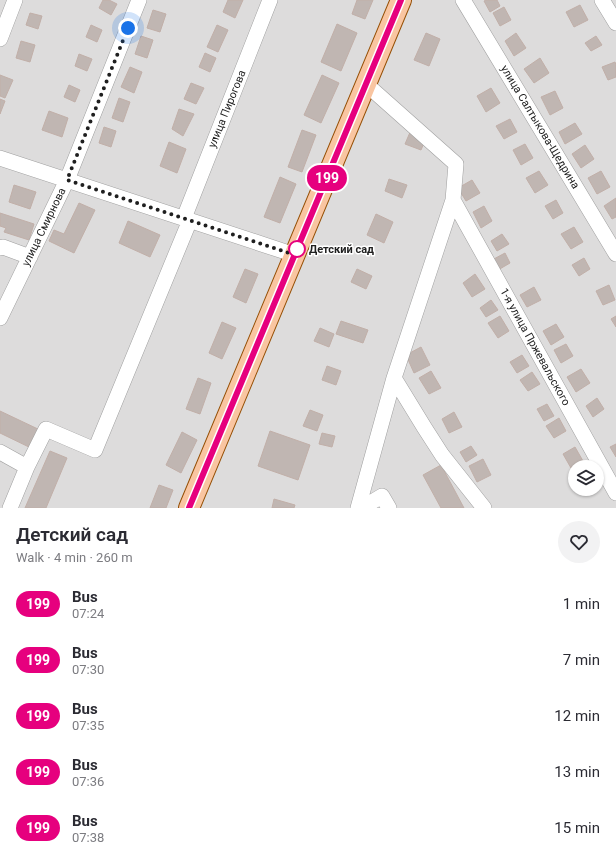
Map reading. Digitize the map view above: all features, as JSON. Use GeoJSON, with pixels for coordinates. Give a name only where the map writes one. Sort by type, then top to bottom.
{"type":"FeatureCollection","features":[{"type":"Feature","properties":{"kind":"main road"},"geometry":{"type":"LineString","coordinates":[[189,508],[401,0]]}},
{"type":"Feature","properties":{"kind":"street"},"geometry":{"type":"LineString","coordinates":[[0,39],[15,0]]}},
{"type":"Feature","properties":{"kind":"street","name":"улица Смирнова"},"geometry":{"type":"LineString","coordinates":[[0,318],[67,180],[139,0]]}},
{"type":"Feature","properties":{"kind":"street","name":"улица Пирогова"},"geometry":{"type":"LineString","coordinates":[[27,467],[46,429],[95,450],[187,219],[270,0]]}},
{"type":"Feature","properties":{"kind":"street","name":"улица Салтыкова-Щедрина"},"geometry":{"type":"LineString","coordinates":[[463,0],[616,254]]}},
{"type":"Feature","properties":{"kind":"street"},"geometry":{"type":"LineString","coordinates":[[602,0],[616,23]]}},
{"type":"Feature","properties":{"kind":"street"},"geometry":{"type":"LineString","coordinates":[[358,508],[394,378],[453,200],[456,164],[366,84]]}},
{"type":"Feature","properties":{"kind":"street"},"geometry":{"type":"LineString","coordinates":[[0,158],[295,255]]}},
{"type":"Feature","properties":{"kind":"street","name":"1-я улица Пржевальского"},"geometry":{"type":"LineString","coordinates":[[453,200],[616,493]]}},
{"type":"Feature","properties":{"kind":"street"},"geometry":{"type":"LineString","coordinates":[[0,248],[3,247],[30,257]]}},
{"type":"Feature","properties":{"kind":"street"},"geometry":{"type":"LineString","coordinates":[[394,378],[442,455],[484,508]]}},
{"type":"Feature","properties":{"kind":"street"},"geometry":{"type":"LineString","coordinates":[[0,452],[27,467],[10,508]]}},
{"type":"Feature","properties":{"kind":"street"},"geometry":{"type":"LineString","coordinates":[[362,508],[382,496],[389,508]]}},
{"type":"Feature","properties":{"kind":"shaded area"},"geometry":{"type":"Polygon","coordinates":[[[0,0],[616,0],[616,508],[0,508],[0,0]]]}},
{"type":"Feature","properties":{"kind":"building"},"geometry":{"type":"Polygon","coordinates":[[[103,0],[109,0],[117,4],[111,15],[99,8],[103,0]]]}},
{"type":"Feature","properties":{"kind":"building"},"geometry":{"type":"Polygon","coordinates":[[[228,0],[243,0],[235,18],[223,12],[228,0]]]}},
{"type":"Feature","properties":{"kind":"building"},"geometry":{"type":"Polygon","coordinates":[[[357,0],[373,0],[365,19],[352,14],[357,0]]]}},
{"type":"Feature","properties":{"kind":"building"},"geometry":{"type":"Polygon","coordinates":[[[497,0],[500,6],[490,12],[484,1],[497,0]]]}},
{"type":"Feature","properties":{"kind":"building"},"geometry":{"type":"Polygon","coordinates":[[[580,5],[588,20],[574,27],[566,12],[580,5]]]}},
{"type":"Feature","properties":{"kind":"building"},"geometry":{"type":"Polygon","coordinates":[[[504,7],[511,20],[500,26],[493,13],[504,7]]]}},
{"type":"Feature","properties":{"kind":"building"},"geometry":{"type":"Polygon","coordinates":[[[153,10],[166,14],[160,32],[147,28],[153,10]]]}},
{"type":"Feature","properties":{"kind":"building"},"geometry":{"type":"Polygon","coordinates":[[[30,13],[42,16],[38,29],[26,25],[30,13]]]}},
{"type":"Feature","properties":{"kind":"building"},"geometry":{"type":"Polygon","coordinates":[[[337,24],[357,33],[341,71],[321,62],[337,24]]]}},
{"type":"Feature","properties":{"kind":"building"},"geometry":{"type":"Polygon","coordinates":[[[91,25],[102,30],[97,42],[86,37],[91,25]]]}},
{"type":"Feature","properties":{"kind":"building"},"geometry":{"type":"Polygon","coordinates":[[[217,25],[228,30],[218,52],[207,47],[217,25]]]}},
{"type":"Feature","properties":{"kind":"building"},"geometry":{"type":"Polygon","coordinates":[[[426,33],[440,39],[429,66],[414,60],[426,33]]]}},
{"type":"Feature","properties":{"kind":"building"},"geometry":{"type":"Polygon","coordinates":[[[516,33],[526,48],[514,56],[505,41],[516,33]]]}},
{"type":"Feature","properties":{"kind":"building"},"geometry":{"type":"Polygon","coordinates":[[[141,36],[153,40],[147,58],[135,54],[141,36]]]}},
{"type":"Feature","properties":{"kind":"building"},"geometry":{"type":"Polygon","coordinates":[[[596,36],[602,45],[591,51],[585,43],[596,36]]]}},
{"type":"Feature","properties":{"kind":"building"},"geometry":{"type":"Polygon","coordinates":[[[21,41],[35,45],[30,62],[16,58],[21,41]]]}},
{"type":"Feature","properties":{"kind":"building"},"geometry":{"type":"Polygon","coordinates":[[[205,53],[216,58],[210,72],[199,67],[205,53]]]}},
{"type":"Feature","properties":{"kind":"building"},"geometry":{"type":"Polygon","coordinates":[[[79,54],[92,59],[87,71],[75,66],[79,54]]]}},
{"type":"Feature","properties":{"kind":"building"},"geometry":{"type":"Polygon","coordinates":[[[540,58],[549,73],[534,83],[524,69],[540,58]]]}},
{"type":"Feature","properties":{"kind":"building"},"geometry":{"type":"Polygon","coordinates":[[[615,62],[616,77],[608,80],[602,67],[615,62]]]}},
{"type":"Feature","properties":{"kind":"building"},"geometry":{"type":"Polygon","coordinates":[[[130,67],[142,72],[134,93],[121,87],[130,67]]]}},
{"type":"Feature","properties":{"kind":"building"},"geometry":{"type":"Polygon","coordinates":[[[0,75],[13,80],[5,98],[0,96],[0,75]]]}},
{"type":"Feature","properties":{"kind":"building"},"geometry":{"type":"Polygon","coordinates":[[[322,75],[339,83],[321,123],[304,115],[322,75]]]}},
{"type":"Feature","properties":{"kind":"building"},"geometry":{"type":"Polygon","coordinates":[[[191,83],[204,88],[196,104],[184,99],[191,83]]]}},
{"type":"Feature","properties":{"kind":"building"},"geometry":{"type":"Polygon","coordinates":[[[69,85],[80,90],[75,102],[64,97],[69,85]]]}},
{"type":"Feature","properties":{"kind":"building"},"geometry":{"type":"Polygon","coordinates":[[[491,88],[500,103],[486,112],[477,96],[491,88]]]}},
{"type":"Feature","properties":{"kind":"building"},"geometry":{"type":"Polygon","coordinates":[[[555,91],[563,108],[550,115],[541,97],[555,91]]]}},
{"type":"Feature","properties":{"kind":"building"},"geometry":{"type":"Polygon","coordinates":[[[119,98],[130,102],[123,122],[112,118],[119,98]]]}},
{"type":"Feature","properties":{"kind":"building"},"geometry":{"type":"Polygon","coordinates":[[[0,99],[5,101],[0,114],[0,99]]]}},
{"type":"Feature","properties":{"kind":"building"},"geometry":{"type":"Polygon","coordinates":[[[179,109],[194,114],[183,136],[172,129],[179,109]]]}},
{"type":"Feature","properties":{"kind":"building"},"geometry":{"type":"Polygon","coordinates":[[[49,111],[68,118],[62,137],[42,130],[49,111]]]}},
{"type":"Feature","properties":{"kind":"building"},"geometry":{"type":"Polygon","coordinates":[[[510,119],[517,132],[504,139],[496,126],[510,119]]]}},
{"type":"Feature","properties":{"kind":"building"},"geometry":{"type":"Polygon","coordinates":[[[575,123],[582,134],[565,144],[559,132],[575,123]]]}},
{"type":"Feature","properties":{"kind":"building"},"geometry":{"type":"Polygon","coordinates":[[[104,127],[116,131],[111,147],[99,143],[104,127]]]}},
{"type":"Feature","properties":{"kind":"building"},"geometry":{"type":"Polygon","coordinates":[[[302,130],[316,135],[302,172],[288,167],[302,130]]]}},
{"type":"Feature","properties":{"kind":"building"},"geometry":{"type":"Polygon","coordinates":[[[411,130],[427,136],[421,150],[405,144],[411,130]]]}},
{"type":"Feature","properties":{"kind":"building"},"geometry":{"type":"Polygon","coordinates":[[[169,142],[186,149],[177,173],[160,166],[169,142]]]}},
{"type":"Feature","properties":{"kind":"building"},"geometry":{"type":"Polygon","coordinates":[[[525,144],[533,158],[521,165],[513,150],[525,144]]]}},
{"type":"Feature","properties":{"kind":"building"},"geometry":{"type":"Polygon","coordinates":[[[585,145],[594,159],[581,168],[572,154],[585,145]]]}},
{"type":"Feature","properties":{"kind":"building"},"geometry":{"type":"Polygon","coordinates":[[[539,171],[548,185],[535,193],[526,178],[539,171]]]}},
{"type":"Feature","properties":{"kind":"building"},"geometry":{"type":"Polygon","coordinates":[[[601,171],[610,187],[597,194],[588,178],[601,171]]]}},
{"type":"Feature","properties":{"kind":"building"},"geometry":{"type":"Polygon","coordinates":[[[280,177],[296,184],[280,223],[264,217],[280,177]]]}},
{"type":"Feature","properties":{"kind":"building"},"geometry":{"type":"Polygon","coordinates":[[[389,179],[407,185],[402,198],[385,191],[389,179]]]}},
{"type":"Feature","properties":{"kind":"building"},"geometry":{"type":"Polygon","coordinates":[[[472,180],[480,193],[466,201],[458,188],[472,180]]]}},
{"type":"Feature","properties":{"kind":"building"},"geometry":{"type":"Polygon","coordinates":[[[14,185],[36,192],[30,209],[9,202],[14,185]]]}},
{"type":"Feature","properties":{"kind":"building"},"geometry":{"type":"Polygon","coordinates":[[[616,198],[616,217],[612,219],[604,206],[616,198]]]}},
{"type":"Feature","properties":{"kind":"building"},"geometry":{"type":"Polygon","coordinates":[[[556,200],[563,213],[553,219],[545,206],[556,200]]]}},
{"type":"Feature","properties":{"kind":"building"},"geometry":{"type":"Polygon","coordinates":[[[79,203],[95,210],[74,253],[49,241],[54,230],[64,234],[79,203]]]}},
{"type":"Feature","properties":{"kind":"building"},"geometry":{"type":"Polygon","coordinates":[[[484,206],[492,221],[481,228],[473,212],[484,206]]]}},
{"type":"Feature","properties":{"kind":"building"},"geometry":{"type":"Polygon","coordinates":[[[0,213],[34,224],[29,240],[4,232],[6,228],[0,226],[0,213]]]}},
{"type":"Feature","properties":{"kind":"building"},"geometry":{"type":"Polygon","coordinates":[[[376,214],[393,222],[384,243],[367,235],[376,214]]]}},
{"type":"Feature","properties":{"kind":"building"},"geometry":{"type":"Polygon","coordinates":[[[128,221],[160,235],[150,257],[119,243],[128,221]]]}},
{"type":"Feature","properties":{"kind":"building"},"geometry":{"type":"Polygon","coordinates":[[[574,227],[583,242],[571,249],[561,234],[574,227]]]}},
{"type":"Feature","properties":{"kind":"building"},"geometry":{"type":"Polygon","coordinates":[[[502,234],[509,244],[497,251],[491,241],[502,234]]]}},
{"type":"Feature","properties":{"kind":"building"},"geometry":{"type":"Polygon","coordinates":[[[505,253],[510,263],[498,270],[492,260],[505,253]]]}},
{"type":"Feature","properties":{"kind":"building"},"geometry":{"type":"Polygon","coordinates":[[[584,258],[590,269],[579,276],[572,265],[584,258]]]}},
{"type":"Feature","properties":{"kind":"building"},"geometry":{"type":"Polygon","coordinates":[[[245,269],[258,274],[246,303],[233,297],[245,269]]]}},
{"type":"Feature","properties":{"kind":"building"},"geometry":{"type":"Polygon","coordinates":[[[357,269],[372,276],[366,289],[351,282],[357,269]]]}},
{"type":"Feature","properties":{"kind":"building"},"geometry":{"type":"Polygon","coordinates":[[[475,274],[485,289],[472,297],[463,283],[475,274]]]}},
{"type":"Feature","properties":{"kind":"building"},"geometry":{"type":"Polygon","coordinates":[[[609,285],[615,300],[603,305],[596,291],[609,285]]]}},
{"type":"Feature","properties":{"kind":"building"},"geometry":{"type":"Polygon","coordinates":[[[534,287],[541,300],[527,307],[520,295],[534,287]]]}},
{"type":"Feature","properties":{"kind":"building"},"geometry":{"type":"Polygon","coordinates":[[[491,300],[498,310],[486,317],[480,308],[491,300]]]}},
{"type":"Feature","properties":{"kind":"building"},"geometry":{"type":"Polygon","coordinates":[[[500,316],[509,331],[498,338],[488,323],[500,316]]]}},
{"type":"Feature","properties":{"kind":"building"},"geometry":{"type":"Polygon","coordinates":[[[616,316],[616,327],[611,319],[616,316]]]}},
{"type":"Feature","properties":{"kind":"building"},"geometry":{"type":"Polygon","coordinates":[[[341,321],[368,330],[363,343],[336,334],[341,321]]]}},
{"type":"Feature","properties":{"kind":"building"},"geometry":{"type":"Polygon","coordinates":[[[222,322],[236,328],[222,359],[209,353],[222,322]]]}},
{"type":"Feature","properties":{"kind":"building"},"geometry":{"type":"Polygon","coordinates":[[[556,324],[564,337],[551,345],[543,331],[556,324]]]}},
{"type":"Feature","properties":{"kind":"building"},"geometry":{"type":"Polygon","coordinates":[[[320,328],[334,334],[329,347],[314,341],[320,328]]]}},
{"type":"Feature","properties":{"kind":"building"},"geometry":{"type":"Polygon","coordinates":[[[566,344],[573,356],[561,363],[554,350],[566,344]]]}},
{"type":"Feature","properties":{"kind":"building"},"geometry":{"type":"Polygon","coordinates":[[[421,347],[430,365],[414,373],[406,355],[421,347]]]}},
{"type":"Feature","properties":{"kind":"building"},"geometry":{"type":"Polygon","coordinates":[[[522,355],[529,366],[517,373],[510,362],[522,355]]]}},
{"type":"Feature","properties":{"kind":"building"},"geometry":{"type":"Polygon","coordinates":[[[327,366],[341,371],[336,385],[322,380],[327,366]]]}},
{"type":"Feature","properties":{"kind":"building"},"geometry":{"type":"Polygon","coordinates":[[[581,369],[590,383],[576,392],[567,377],[581,369]]]}},
{"type":"Feature","properties":{"kind":"building"},"geometry":{"type":"Polygon","coordinates":[[[431,371],[441,388],[429,394],[419,378],[431,371]]]}},
{"type":"Feature","properties":{"kind":"building"},"geometry":{"type":"Polygon","coordinates":[[[532,372],[540,384],[528,391],[520,380],[532,372]]]}},
{"type":"Feature","properties":{"kind":"building"},"geometry":{"type":"Polygon","coordinates":[[[198,378],[211,383],[200,414],[186,409],[198,378]]]}},
{"type":"Feature","properties":{"kind":"building"},"geometry":{"type":"Polygon","coordinates":[[[597,398],[604,409],[593,417],[586,406],[597,398]]]}},
{"type":"Feature","properties":{"kind":"building"},"geometry":{"type":"Polygon","coordinates":[[[547,404],[554,416],[544,421],[537,409],[547,404]]]}},
{"type":"Feature","properties":{"kind":"building"},"geometry":{"type":"Polygon","coordinates":[[[310,410],[323,415],[317,431],[303,426],[310,410]]]}},
{"type":"Feature","properties":{"kind":"building"},"geometry":{"type":"Polygon","coordinates":[[[0,411],[40,430],[31,448],[0,433],[0,411]]]}},
{"type":"Feature","properties":{"kind":"building"},"geometry":{"type":"Polygon","coordinates":[[[454,412],[462,427],[449,433],[442,419],[454,412]]]}},
{"type":"Feature","properties":{"kind":"building"},"geometry":{"type":"Polygon","coordinates":[[[559,418],[566,431],[554,438],[546,426],[559,418]]]}},
{"type":"Feature","properties":{"kind":"building"},"geometry":{"type":"Polygon","coordinates":[[[270,431],[310,445],[298,480],[258,466],[270,431]]]}},
{"type":"Feature","properties":{"kind":"building"},"geometry":{"type":"Polygon","coordinates":[[[182,432],[197,440],[181,473],[166,465],[182,432]]]}},
{"type":"Feature","properties":{"kind":"building"},"geometry":{"type":"Polygon","coordinates":[[[322,433],[335,436],[332,447],[319,444],[322,433]]]}},
{"type":"Feature","properties":{"kind":"building"},"geometry":{"type":"Polygon","coordinates":[[[616,444],[616,457],[610,447],[616,444]]]}},
{"type":"Feature","properties":{"kind":"building"},"geometry":{"type":"Polygon","coordinates":[[[471,446],[477,455],[466,462],[460,452],[471,446]]]}},
{"type":"Feature","properties":{"kind":"building"},"geometry":{"type":"Polygon","coordinates":[[[575,447],[582,460],[568,460],[568,463],[563,454],[575,447]]]}},
{"type":"Feature","properties":{"kind":"building"},"geometry":{"type":"Polygon","coordinates":[[[50,451],[67,458],[46,508],[25,508],[50,451]]]}},
{"type":"Feature","properties":{"kind":"building"},"geometry":{"type":"Polygon","coordinates":[[[483,459],[491,475],[477,482],[469,466],[483,459]]]}},
{"type":"Feature","properties":{"kind":"building"},"geometry":{"type":"Polygon","coordinates":[[[441,465],[464,508],[441,508],[423,475],[441,465]]]}},
{"type":"Feature","properties":{"kind":"building"},"geometry":{"type":"Polygon","coordinates":[[[159,485],[173,490],[166,508],[150,508],[159,485]]]}},
{"type":"Feature","properties":{"kind":"building"},"geometry":{"type":"Polygon","coordinates":[[[274,499],[295,505],[294,508],[272,508],[274,499]]]}},
{"type":"Feature","properties":{"kind":"bus line","name":"199"},"geometry":{"type":"LineString","coordinates":[[189,508],[401,0]]}},
{"type":"Feature","properties":{"kind":"place","name":"Детский сад"},"geometry":{"type":"Point","coordinates":[297,249]}},
{"type":"Feature","properties":{"kind":"route"},"geometry":{"type":"LineString","coordinates":[[128,28],[67,180],[295,255],[297,249]]}}]}
